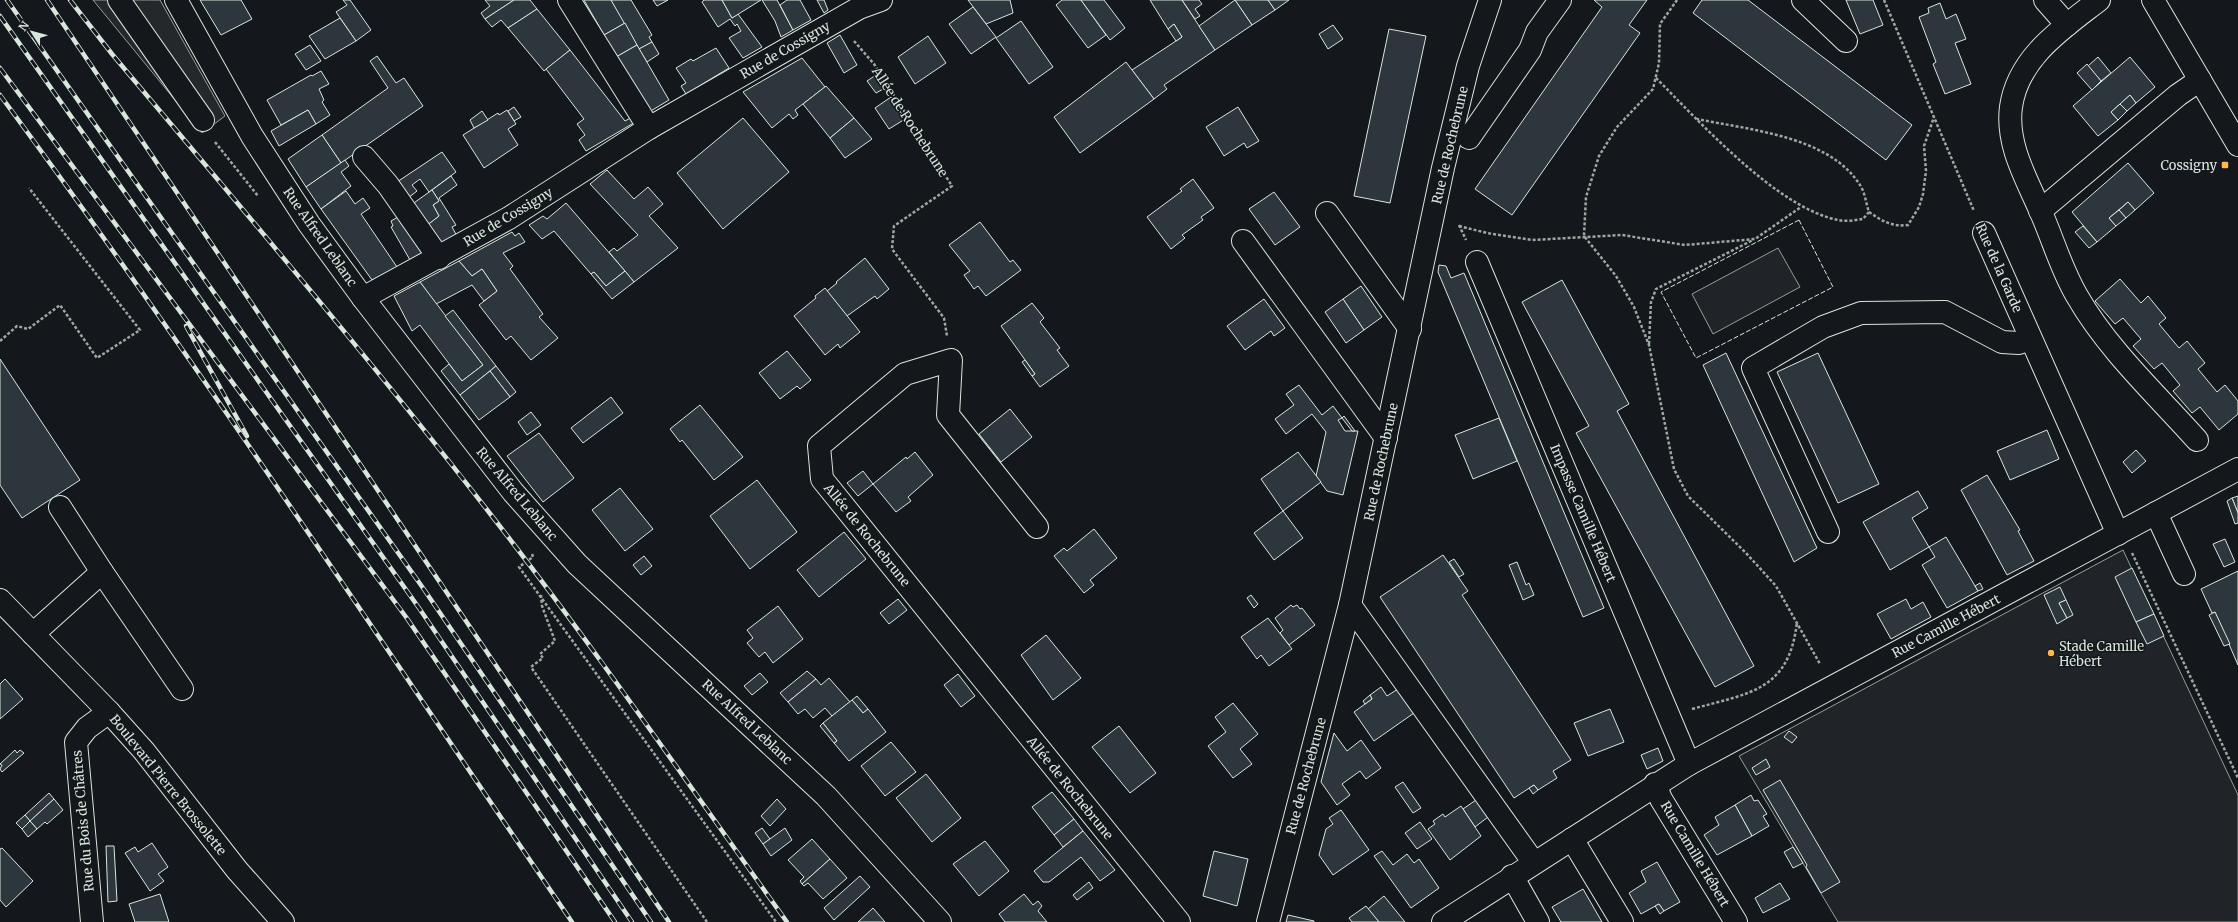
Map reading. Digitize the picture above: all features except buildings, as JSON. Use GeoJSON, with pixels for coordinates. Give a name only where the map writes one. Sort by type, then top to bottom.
{"type":"FeatureCollection","features":[{"type":"Feature","properties":{"kind":"street"},"geometry":{"type":"LineString","coordinates":[[119,0],[203,120]]}},
{"type":"Feature","properties":{"kind":"street","name":"Rue Alfred Leblanc"},"geometry":{"type":"LineString","coordinates":[[176,0],[252,136],[309,224],[363,298],[512,492],[577,564],[826,796],[940,922]]}},
{"type":"Feature","properties":{"kind":"street"},"geometry":{"type":"LineString","coordinates":[[569,0],[649,128]]}},
{"type":"Feature","properties":{"kind":"street","name":"Rue de Cossigny"},"geometry":{"type":"LineString","coordinates":[[363,298],[439,258],[509,218],[649,128],[859,8],[881,0]]}},
{"type":"Feature","properties":{"kind":"street","name":"Rue de Rochebrune"},"geometry":{"type":"LineString","coordinates":[[1268,922],[1350,605],[1410,329],[1443,168],[1468,66],[1490,0]]}},
{"type":"Feature","properties":{"kind":"street"},"geometry":{"type":"LineString","coordinates":[[1469,138],[1530,50],[1537,32],[1560,0]]}},
{"type":"Feature","properties":{"kind":"street"},"geometry":{"type":"LineString","coordinates":[[1802,0],[1846,41]]}},
{"type":"Feature","properties":{"kind":"street"},"geometry":{"type":"LineString","coordinates":[[2045,0],[2067,25]]}},
{"type":"Feature","properties":{"kind":"street"},"geometry":{"type":"LineString","coordinates":[[2099,0],[2067,25],[2033,56],[2019,81],[2011,106],[2011,131],[2016,153],[2060,262],[2077,296],[2096,325],[2197,440]]}},
{"type":"Feature","properties":{"kind":"street"},"geometry":{"type":"LineString","coordinates":[[2153,0],[2238,145]]}},
{"type":"Feature","properties":{"kind":"street"},"geometry":{"type":"LineString","coordinates":[[2040,211],[2178,95],[2200,80]]}},
{"type":"Feature","properties":{"kind":"street"},"geometry":{"type":"LineString","coordinates":[[364,157],[388,185],[439,258]]}},
{"type":"Feature","properties":{"kind":"street"},"geometry":{"type":"LineString","coordinates":[[1327,214],[1410,329]]}},
{"type":"Feature","properties":{"kind":"street","name":"Rue de la Garde"},"geometry":{"type":"LineString","coordinates":[[1984,233],[2030,339],[2120,532]]}},
{"type":"Feature","properties":{"kind":"street"},"geometry":{"type":"LineString","coordinates":[[1243,241],[1386,438]]}},
{"type":"Feature","properties":{"kind":"street","name":"Impasse Camille Hébert"},"geometry":{"type":"LineString","coordinates":[[1477,262],[1689,764]]}},
{"type":"Feature","properties":{"kind":"street"},"geometry":{"type":"LineString","coordinates":[[1828,532],[1753,368],[1823,326],[1862,313],[1945,312],[2002,342],[2019,343],[2030,339]]}},
{"type":"Feature","properties":{"kind":"street"},"geometry":{"type":"LineString","coordinates":[[951,360],[948,415],[1037,527]]}},
{"type":"Feature","properties":{"kind":"street","name":"Allée de Rochebrune"},"geometry":{"type":"LineString","coordinates":[[951,360],[905,374],[819,446],[822,479],[1179,922]]}},
{"type":"Feature","properties":{"kind":"street","name":"Rue Camille Hébert"},"geometry":{"type":"LineString","coordinates":[[1444,922],[1512,876],[1572,839],[1655,784],[1689,764],[2238,469]]}},
{"type":"Feature","properties":{"kind":"street"},"geometry":{"type":"LineString","coordinates":[[60,507],[102,572],[182,689]]}},
{"type":"Feature","properties":{"kind":"street"},"geometry":{"type":"LineString","coordinates":[[2156,513],[2184,574]]}},
{"type":"Feature","properties":{"kind":"street"},"geometry":{"type":"LineString","coordinates":[[33,634],[102,572]]}},
{"type":"Feature","properties":{"kind":"street","name":"Boulevard Pierre Brossolette"},"geometry":{"type":"LineString","coordinates":[[0,600],[109,712],[144,751],[238,870],[283,922]]}},
{"type":"Feature","properties":{"kind":"street"},"geometry":{"type":"LineString","coordinates":[[1350,605],[1534,863]]}},
{"type":"Feature","properties":{"kind":"street","name":"Rue du Bois de Châtres"},"geometry":{"type":"LineString","coordinates":[[92,922],[76,742],[87,728],[109,712]]}},
{"type":"Feature","properties":{"kind":"street","name":"Rue Camille Hébert"},"geometry":{"type":"LineString","coordinates":[[1655,784],[1662,799],[1736,922]]}},
{"type":"Feature","properties":{"kind":"street"},"geometry":{"type":"LineString","coordinates":[[1572,839],[1622,922]]}},
{"type":"Feature","properties":{"kind":"street"},"geometry":{"type":"LineString","coordinates":[[1512,876],[1538,922]]}},
{"type":"Feature","properties":{"kind":"path"},"geometry":{"type":"LineString","coordinates":[[1677,0],[1660,24],[1659,63],[1653,89],[1617,127],[1599,156],[1586,197],[1584,236],[1616,276],[1634,307],[1649,345],[1674,469],[1688,496],[1746,553],[1776,586],[1833,686]]}},
{"type":"Feature","properties":{"kind":"path","name":"Rue de la Garde"},"geometry":{"type":"LineString","coordinates":[[1884,0],[1984,233]]}},
{"type":"Feature","properties":{"kind":"path","name":"Allée de Rochebrune"},"geometry":{"type":"LineString","coordinates":[[838,20],[874,64],[952,186],[894,226],[892,249],[944,318],[951,360]]}},
{"type":"Feature","properties":{"kind":"path"},"geometry":{"type":"LineString","coordinates":[[1655,78],[1737,158],[1801,207],[1839,220],[1863,220],[1869,212]]}},
{"type":"Feature","properties":{"kind":"path"},"geometry":{"type":"LineString","coordinates":[[1697,119],[1781,137],[1816,148],[1840,163],[1861,186],[1869,212],[1886,223],[1897,226],[1908,225],[1914,218],[1923,194],[1926,171],[1924,146],[1934,117]]}},
{"type":"Feature","properties":{"kind":"path"},"geometry":{"type":"LineString","coordinates":[[203,120],[215,141],[263,202]]}},
{"type":"Feature","properties":{"kind":"path"},"geometry":{"type":"LineString","coordinates":[[0,341],[17,326],[28,329],[60,306],[97,358],[140,330],[29,188]]}},
{"type":"Feature","properties":{"kind":"path"},"geometry":{"type":"LineString","coordinates":[[1649,345],[1651,302],[1656,289],[1755,239],[1801,207]]}},
{"type":"Feature","properties":{"kind":"path"},"geometry":{"type":"LineString","coordinates":[[1459,226],[1486,233],[1532,240],[1622,235],[1685,245],[1755,239]]}},
{"type":"Feature","properties":{"kind":"path"},"geometry":{"type":"LineString","coordinates":[[2120,532],[2238,778]]}},
{"type":"Feature","properties":{"kind":"path"},"geometry":{"type":"LineString","coordinates":[[529,550],[533,557],[519,567],[541,595],[776,922]]}},
{"type":"Feature","properties":{"kind":"path"},"geometry":{"type":"LineString","coordinates":[[541,595],[542,606],[555,641],[540,654],[543,658],[531,667],[707,922]]}},
{"type":"Feature","properties":{"kind":"path"},"geometry":{"type":"LineString","coordinates":[[1668,716],[1739,697],[1768,683],[1784,665],[1791,654],[1795,642],[1797,621]]}},
{"type":"Feature","properties":{"kind":"shaded area"},"geometry":{"type":"Polygon","coordinates":[[[93,0],[160,0],[225,116],[202,133],[93,0]]]}},
{"type":"Feature","properties":{"kind":"shaded area"},"geometry":{"type":"Polygon","coordinates":[[[1778,248],[1800,287],[1713,334],[1692,294],[1778,248]]]}},
{"type":"Feature","properties":{"kind":"shaded area","name":"Stade Camille Hébert"},"geometry":{"type":"Polygon","coordinates":[[[2123,550],[2238,795],[2238,922],[1838,922],[1739,756],[2123,550]]]}},
{"type":"Feature","properties":{"kind":"railway"},"geometry":{"type":"LineString","coordinates":[[7,0],[423,588],[651,922]]}},
{"type":"Feature","properties":{"kind":"railway"},"geometry":{"type":"LineString","coordinates":[[47,0],[669,922]]}},
{"type":"Feature","properties":{"kind":"railway"},"geometry":{"type":"LineString","coordinates":[[70,0],[112,54],[396,395],[527,561],[602,663],[787,922]]}},
{"type":"Feature","properties":{"kind":"railway"},"geometry":{"type":"LineString","coordinates":[[0,16],[419,608],[632,922]]}},
{"type":"Feature","properties":{"kind":"railway"},"geometry":{"type":"LineString","coordinates":[[0,68],[406,617],[615,922]]}},
{"type":"Feature","properties":{"kind":"railway"},"geometry":{"type":"LineString","coordinates":[[0,95],[74,196],[219,402],[572,922]]}},
{"type":"Feature","properties":{"kind":"railway"},"geometry":{"type":"LineString","coordinates":[[186,326],[247,436]]}},
{"type":"Feature","properties":{"kind":"fence"},"geometry":{"type":"LineString","coordinates":[[1799,220],[1833,287],[1696,358],[1661,292],[1799,220]]}},
{"type":"Feature","properties":{"kind":"place","name":"Cossigny"},"geometry":{"type":"Point","coordinates":[2225,165]}},
{"type":"Feature","properties":{"kind":"place","name":"Stade Camille Hébert"},"geometry":{"type":"Point","coordinates":[2051,653]}}]}
